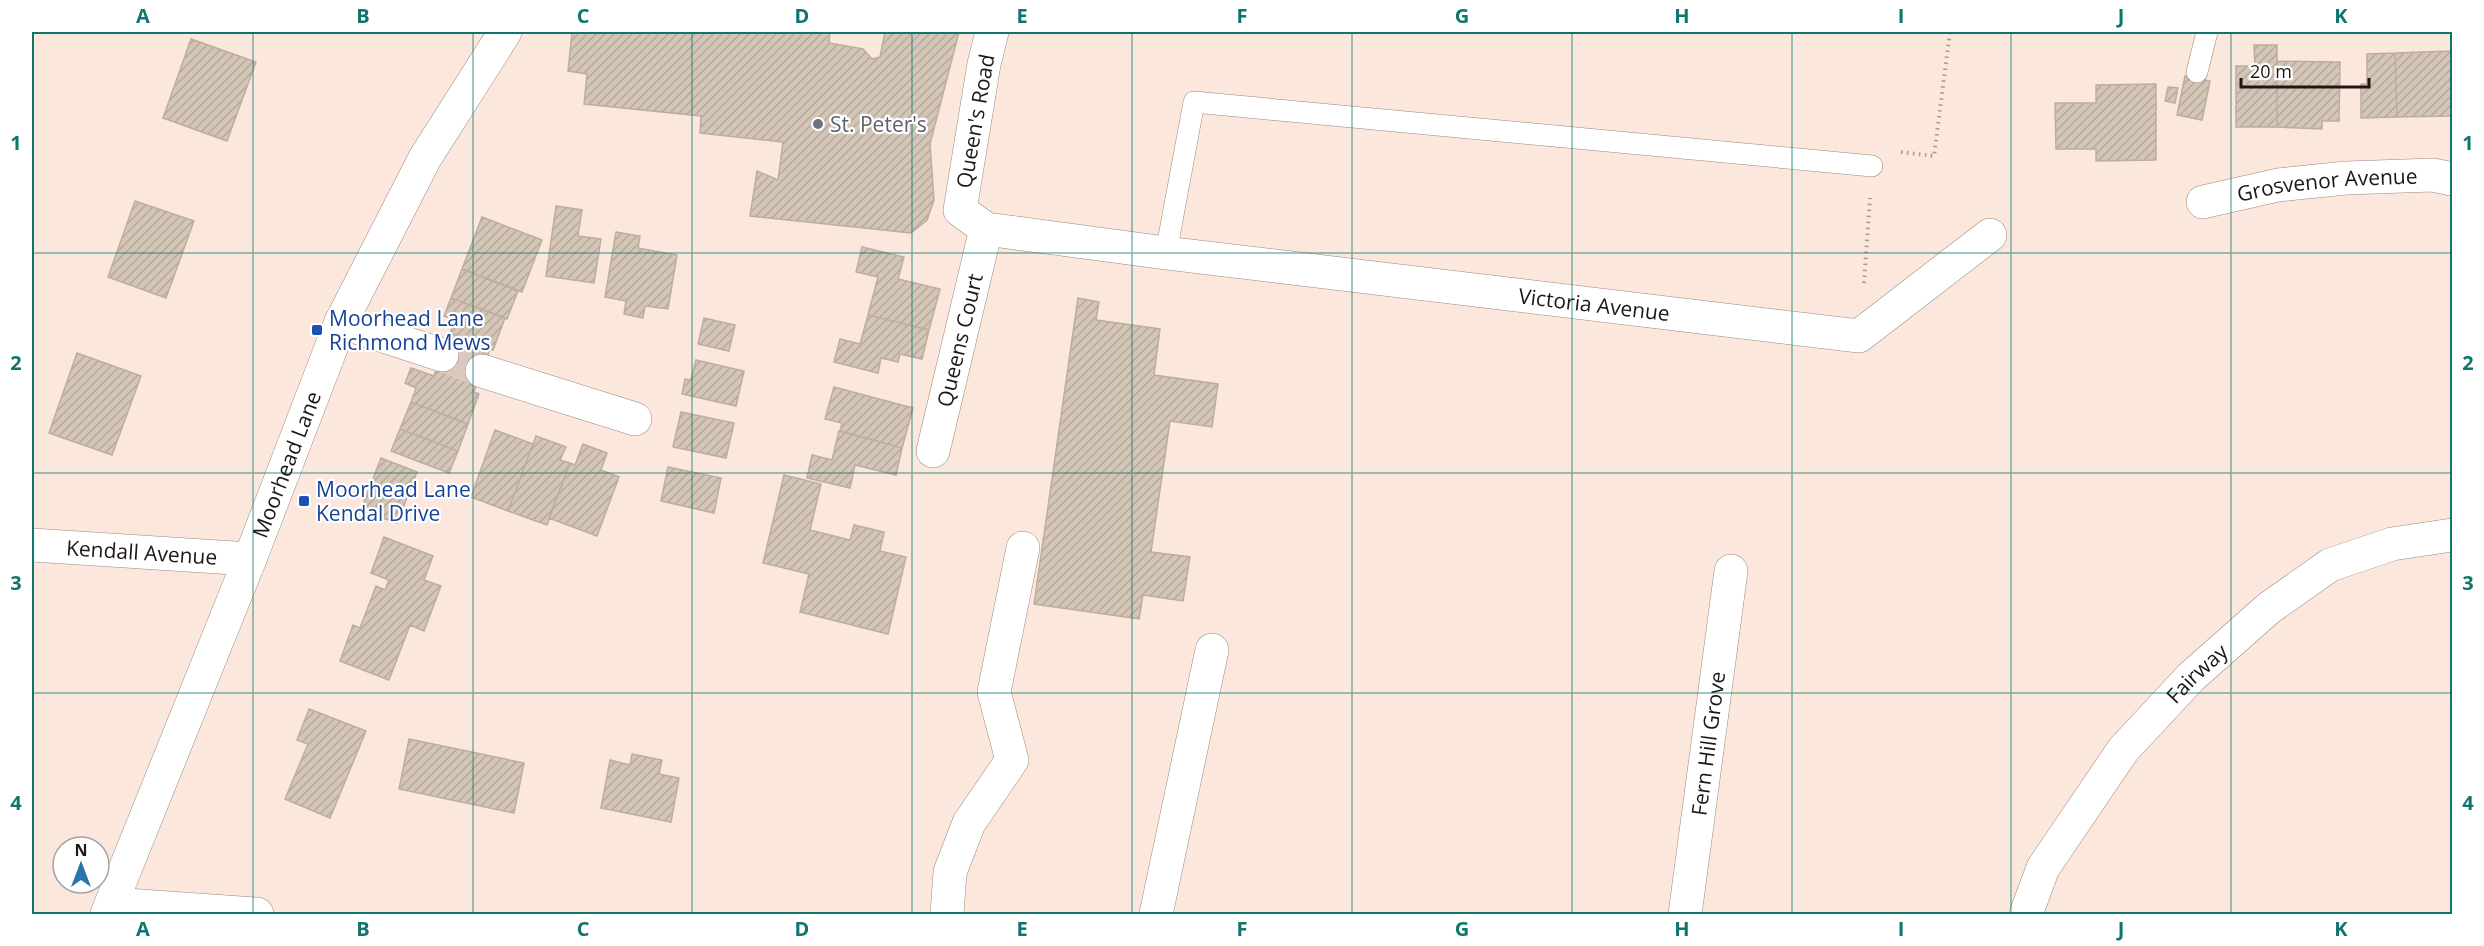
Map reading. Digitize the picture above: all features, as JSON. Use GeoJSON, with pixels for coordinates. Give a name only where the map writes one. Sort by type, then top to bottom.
{"type":"FeatureCollection","features":[{"type":"Feature","properties":{"kind":"street","name":"Moorhead Lane"},"geometry":{"type":"LineString","coordinates":[[110,909],[250,559],[341,322],[425,158],[505,32]]}},
{"type":"Feature","properties":{"kind":"street","name":"Queen's Road"},"geometry":{"type":"LineString","coordinates":[[973,220],[984,64],[992,32]]}},
{"type":"Feature","properties":{"kind":"street","name":"Grosvenor Avenue"},"geometry":{"type":"LineString","coordinates":[[2203,202],[2278,185],[2346,177],[2433,175],[2452,179]]}},
{"type":"Feature","properties":{"kind":"street","name":"Victoria Avenue"},"geometry":{"type":"LineString","coordinates":[[973,220],[1166,253],[1859,336],[1990,235]]}},
{"type":"Feature","properties":{"kind":"street","name":"Queens Court"},"geometry":{"type":"LineString","coordinates":[[933,451],[973,220]]}},
{"type":"Feature","properties":{"kind":"street"},"geometry":{"type":"LineString","coordinates":[[341,322],[442,355]]}},
{"type":"Feature","properties":{"kind":"street"},"geometry":{"type":"LineString","coordinates":[[482,371],[635,419]]}},
{"type":"Feature","properties":{"kind":"street","name":"Fairway"},"geometry":{"type":"LineString","coordinates":[[2026,915],[2043,868],[2123,750],[2191,677],[2270,608],[2330,565],[2392,544],[2452,535]]}},
{"type":"Feature","properties":{"kind":"street","name":"Kendall Avenue"},"geometry":{"type":"LineString","coordinates":[[32,545],[250,559]]}},
{"type":"Feature","properties":{"kind":"street"},"geometry":{"type":"LineString","coordinates":[[947,915],[950,872],[969,823],[1012,760],[994,692],[1023,548]]}},
{"type":"Feature","properties":{"kind":"street","name":"Fern Hill Grove"},"geometry":{"type":"LineString","coordinates":[[1685,915],[1731,571]]}},
{"type":"Feature","properties":{"kind":"street"},"geometry":{"type":"LineString","coordinates":[[1156,915],[1212,650]]}},
{"type":"Feature","properties":{"kind":"street"},"geometry":{"type":"LineString","coordinates":[[110,909],[257,915]]}},
{"type":"Feature","properties":{"kind":"lane"},"geometry":{"type":"LineString","coordinates":[[2197,72],[2208,32]]}},
{"type":"Feature","properties":{"kind":"lane"},"geometry":{"type":"LineString","coordinates":[[1166,253],[1194,102],[1872,166]]}},
{"type":"Feature","properties":{"kind":"building","name":"St. Peter's"},"geometry":{"type":"Polygon","coordinates":[[[572,32],[830,32],[829,43],[863,49],[872,59],[880,57],[885,32],[959,32],[930,144],[934,200],[927,220],[911,233],[750,216],[757,171],[778,180],[783,142],[700,133],[701,116],[584,104],[587,74],[568,71],[572,32]]]}},
{"type":"Feature","properties":{"kind":"building"},"geometry":{"type":"Polygon","coordinates":[[[191,39],[256,62],[227,141],[163,118],[191,39]]]}},
{"type":"Feature","properties":{"kind":"building"},"geometry":{"type":"Polygon","coordinates":[[[2254,45],[2277,45],[2277,127],[2236,127],[2236,66],[2255,66],[2254,45]]]}},
{"type":"Feature","properties":{"kind":"building"},"geometry":{"type":"Polygon","coordinates":[[[2451,51],[2451,116],[2397,117],[2395,53],[2451,51]]]}},
{"type":"Feature","properties":{"kind":"building"},"geometry":{"type":"Polygon","coordinates":[[[2395,53],[2397,117],[2361,118],[2361,84],[2367,84],[2367,54],[2395,53]]]}},
{"type":"Feature","properties":{"kind":"building"},"geometry":{"type":"Polygon","coordinates":[[[2277,61],[2340,62],[2339,121],[2322,121],[2322,129],[2277,127],[2277,61]]]}},
{"type":"Feature","properties":{"kind":"building"},"geometry":{"type":"Polygon","coordinates":[[[2185,76],[2210,81],[2202,120],[2177,115],[2185,76]]]}},
{"type":"Feature","properties":{"kind":"building"},"geometry":{"type":"Polygon","coordinates":[[[2156,84],[2156,160],[2096,161],[2096,149],[2056,149],[2055,103],[2096,103],[2096,85],[2156,84]]]}},
{"type":"Feature","properties":{"kind":"building"},"geometry":{"type":"Polygon","coordinates":[[[2168,87],[2178,88],[2175,103],[2165,101],[2168,87]]]}},
{"type":"Feature","properties":{"kind":"building"},"geometry":{"type":"Polygon","coordinates":[[[135,201],[194,221],[166,298],[108,277],[135,201]]]}},
{"type":"Feature","properties":{"kind":"building"},"geometry":{"type":"Polygon","coordinates":[[[556,206],[582,210],[578,236],[601,239],[594,283],[546,276],[556,206]]]}},
{"type":"Feature","properties":{"kind":"building"},"geometry":{"type":"Polygon","coordinates":[[[482,217],[542,240],[522,292],[462,269],[482,217]]]}},
{"type":"Feature","properties":{"kind":"building"},"geometry":{"type":"Polygon","coordinates":[[[616,232],[640,236],[638,248],[677,255],[668,309],[645,306],[643,318],[624,314],[626,301],[605,297],[616,232]]]}},
{"type":"Feature","properties":{"kind":"building"},"geometry":{"type":"Polygon","coordinates":[[[862,247],[904,257],[898,279],[940,289],[929,330],[868,315],[878,277],[856,272],[862,247]]]}},
{"type":"Feature","properties":{"kind":"building"},"geometry":{"type":"Polygon","coordinates":[[[462,269],[518,291],[507,319],[451,298],[462,269]]]}},
{"type":"Feature","properties":{"kind":"building"},"geometry":{"type":"Polygon","coordinates":[[[451,298],[505,318],[493,350],[450,333],[455,320],[444,316],[451,298]]]}},
{"type":"Feature","properties":{"kind":"building"},"geometry":{"type":"Polygon","coordinates":[[[1078,298],[1099,302],[1096,320],[1160,329],[1154,375],[1218,384],[1212,427],[1170,421],[1151,552],[1190,557],[1183,601],[1143,595],[1139,619],[1034,604],[1078,298]]]}},
{"type":"Feature","properties":{"kind":"building"},"geometry":{"type":"Polygon","coordinates":[[[868,315],[929,330],[922,359],[900,354],[898,362],[881,358],[878,373],[834,362],[840,339],[860,344],[868,315]]]}},
{"type":"Feature","properties":{"kind":"building"},"geometry":{"type":"Polygon","coordinates":[[[704,318],[735,325],[729,351],[698,344],[704,318]]]}},
{"type":"Feature","properties":{"kind":"building"},"geometry":{"type":"Polygon","coordinates":[[[450,333],[490,349],[474,392],[479,394],[468,424],[411,402],[416,388],[405,383],[411,368],[434,376],[450,333]]]}},
{"type":"Feature","properties":{"kind":"building"},"geometry":{"type":"Polygon","coordinates":[[[77,353],[141,376],[112,455],[49,433],[77,353]]]}},
{"type":"Feature","properties":{"kind":"building"},"geometry":{"type":"Polygon","coordinates":[[[696,360],[744,371],[736,406],[682,394],[685,379],[691,380],[696,360]]]}},
{"type":"Feature","properties":{"kind":"building"},"geometry":{"type":"Polygon","coordinates":[[[834,387],[913,408],[902,448],[840,431],[842,423],[825,419],[834,387]]]}},
{"type":"Feature","properties":{"kind":"building"},"geometry":{"type":"Polygon","coordinates":[[[411,402],[468,424],[458,451],[400,429],[411,402]]]}},
{"type":"Feature","properties":{"kind":"building"},"geometry":{"type":"Polygon","coordinates":[[[681,412],[734,423],[726,458],[673,447],[681,412]]]}},
{"type":"Feature","properties":{"kind":"building"},"geometry":{"type":"Polygon","coordinates":[[[400,429],[458,451],[449,473],[391,451],[400,429]]]}},
{"type":"Feature","properties":{"kind":"building"},"geometry":{"type":"Polygon","coordinates":[[[495,430],[533,444],[508,511],[471,497],[495,430]]]}},
{"type":"Feature","properties":{"kind":"building"},"geometry":{"type":"Polygon","coordinates":[[[839,431],[902,448],[896,475],[855,465],[850,488],[807,478],[812,455],[832,460],[839,431]]]}},
{"type":"Feature","properties":{"kind":"building"},"geometry":{"type":"Polygon","coordinates":[[[536,436],[566,447],[560,460],[570,463],[547,525],[508,511],[536,436]]]}},
{"type":"Feature","properties":{"kind":"building"},"geometry":{"type":"Polygon","coordinates":[[[583,444],[607,453],[601,470],[619,477],[597,536],[549,518],[570,463],[575,465],[583,444]]]}},
{"type":"Feature","properties":{"kind":"building"},"geometry":{"type":"Polygon","coordinates":[[[381,458],[417,472],[397,523],[361,510],[381,458]]]}},
{"type":"Feature","properties":{"kind":"building"},"geometry":{"type":"Polygon","coordinates":[[[668,467],[721,478],[714,513],[661,501],[668,467]]]}},
{"type":"Feature","properties":{"kind":"building"},"geometry":{"type":"Polygon","coordinates":[[[784,475],[821,484],[810,530],[850,540],[854,525],[884,532],[880,551],[906,557],[888,634],[800,612],[809,574],[763,563],[784,475]]]}},
{"type":"Feature","properties":{"kind":"building"},"geometry":{"type":"Polygon","coordinates":[[[384,537],[433,556],[424,580],[441,586],[424,631],[410,625],[389,680],[340,661],[353,625],[360,628],[376,586],[385,590],[389,580],[371,573],[384,537]]]}},
{"type":"Feature","properties":{"kind":"building"},"geometry":{"type":"Polygon","coordinates":[[[309,709],[366,731],[330,818],[285,799],[308,744],[297,740],[309,709]]]}},
{"type":"Feature","properties":{"kind":"building"},"geometry":{"type":"Polygon","coordinates":[[[409,739],[524,763],[514,813],[399,789],[409,739]]]}},
{"type":"Feature","properties":{"kind":"building"},"geometry":{"type":"Polygon","coordinates":[[[632,754],[662,760],[659,774],[679,778],[671,822],[601,808],[610,760],[630,765],[632,754]]]}},
{"type":"Feature","properties":{"kind":"tunnel"},"geometry":{"type":"LineString","coordinates":[[442,355],[482,371]]}},
{"type":"Feature","properties":{"kind":"place","name":"St. Peter's"},"geometry":{"type":"Point","coordinates":[818,124]}},
{"type":"Feature","properties":{"kind":"place","name":"Moorhead Lane Richmond Mews"},"geometry":{"type":"Point","coordinates":[317,330]}},
{"type":"Feature","properties":{"kind":"place","name":"Moorhead Lane Kendal Drive"},"geometry":{"type":"Point","coordinates":[304,501]}}]}
